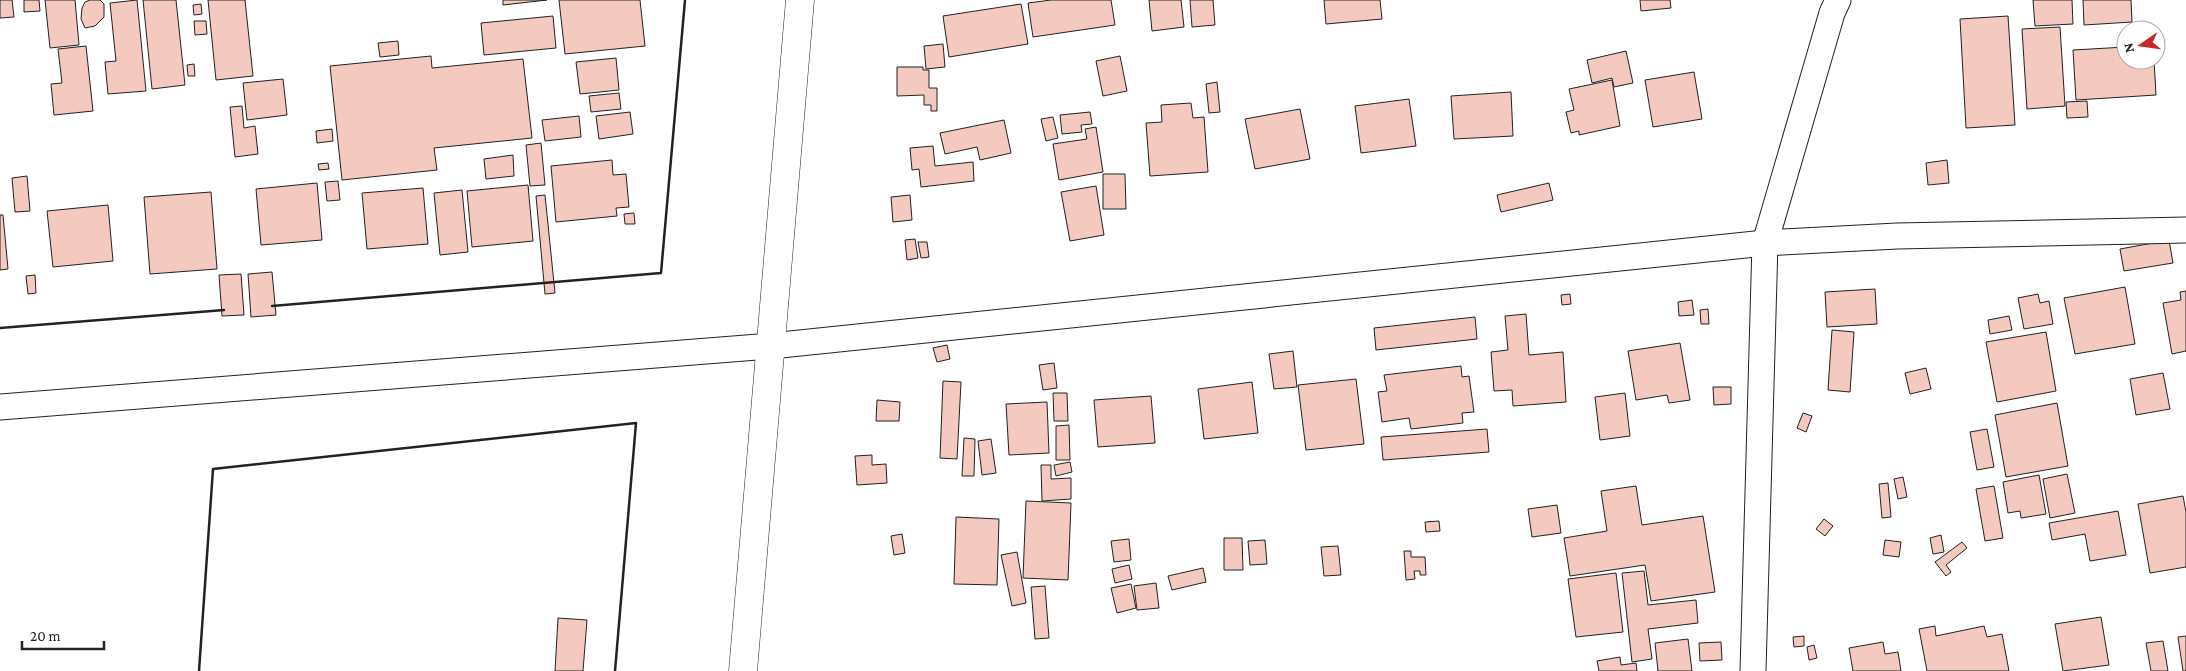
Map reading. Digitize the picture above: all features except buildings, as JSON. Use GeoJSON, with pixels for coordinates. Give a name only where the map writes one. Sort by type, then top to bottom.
{"type":"FeatureCollection","features":[{"type":"Feature","properties":{"kind":"street"},"geometry":{"type":"LineString","coordinates":[[743,671],[800,0]]}},
{"type":"Feature","properties":{"kind":"street"},"geometry":{"type":"LineString","coordinates":[[1753,671],[1766,243],[1832,13],[1838,0]]}},
{"type":"Feature","properties":{"kind":"street"},"geometry":{"type":"LineString","coordinates":[[0,407],[770,346],[1766,243],[1889,236],[2186,230]]}},
{"type":"Feature","properties":{"kind":"wall"},"geometry":{"type":"LineString","coordinates":[[272,306],[661,273],[685,0]]}},
{"type":"Feature","properties":{"kind":"wall"},"geometry":{"type":"LineString","coordinates":[[0,328],[224,310]]}},
{"type":"Feature","properties":{"kind":"wall"},"geometry":{"type":"LineString","coordinates":[[199,671],[213,469],[636,423],[615,671]]}}]}
